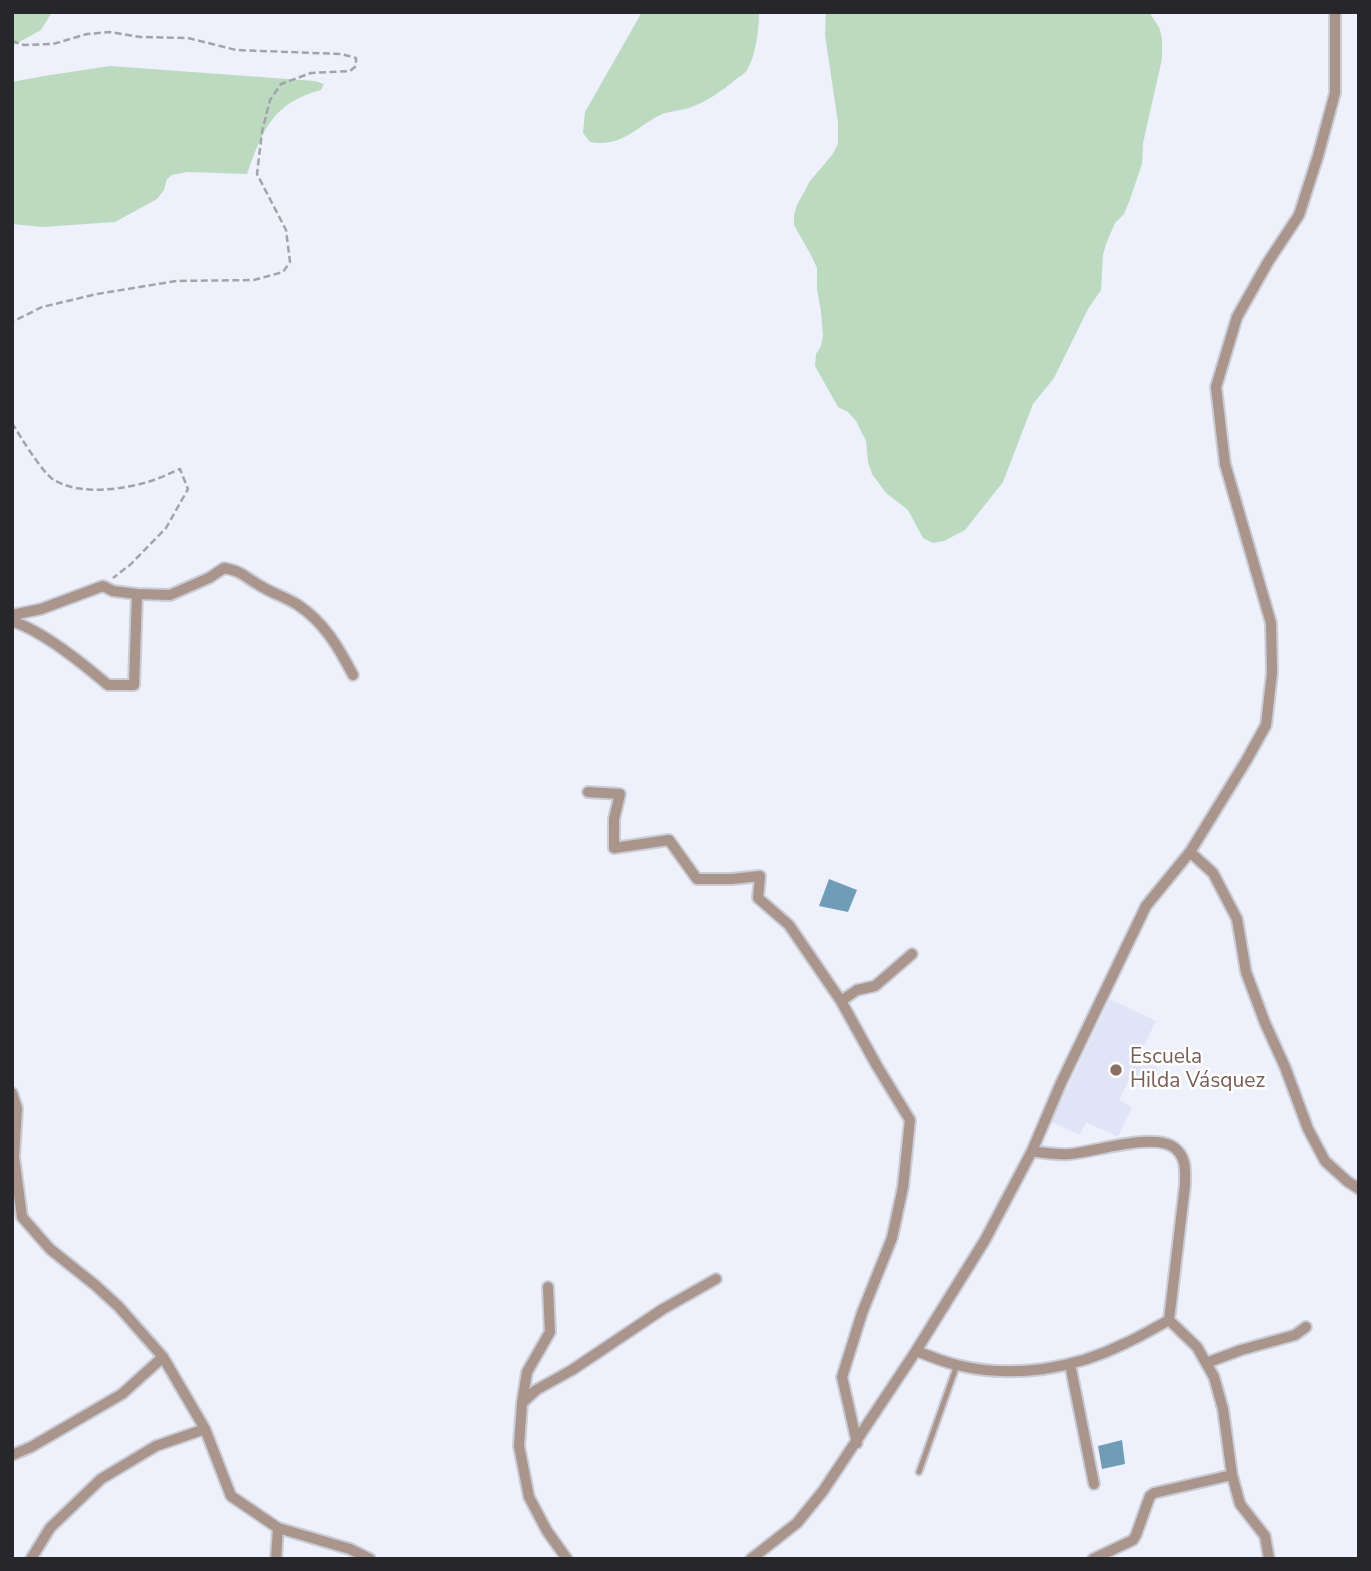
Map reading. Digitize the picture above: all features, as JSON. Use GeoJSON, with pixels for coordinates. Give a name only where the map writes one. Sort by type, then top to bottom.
{"type":"FeatureCollection","features":[{"type":"Feature","properties":{"kind":"street"},"geometry":{"type":"LineString","coordinates":[[751,1559],[797,1523],[824,1491],[985,1240],[1032,1150],[1146,906],[1190,852],[1266,725],[1272,673],[1271,623],[1225,464],[1216,387],[1237,317],[1299,215],[1318,156],[1335,93],[1335,12]]}},
{"type":"Feature","properties":{"kind":"street"},"geometry":{"type":"LineString","coordinates":[[12,615],[41,609],[103,586],[113,591],[170,595],[225,568],[239,571],[258,585],[298,605],[322,625],[353,675]]}},
{"type":"Feature","properties":{"kind":"street"},"geometry":{"type":"LineString","coordinates":[[12,621],[24,625],[81,662],[108,685],[134,685],[137,594]]}},
{"type":"Feature","properties":{"kind":"street"},"geometry":{"type":"LineString","coordinates":[[588,792],[620,794],[614,819],[614,848],[670,840],[697,879],[760,876],[758,898],[789,925],[841,1001],[910,1120],[903,1187],[892,1238],[862,1313],[842,1377],[857,1443]]}},
{"type":"Feature","properties":{"kind":"street"},"geometry":{"type":"LineString","coordinates":[[1190,852],[1213,873],[1237,919],[1246,972],[1308,1129],[1325,1161],[1359,1189]]}},
{"type":"Feature","properties":{"kind":"street"},"geometry":{"type":"LineString","coordinates":[[841,1001],[857,990],[875,986],[912,954]]}},
{"type":"Feature","properties":{"kind":"street"},"geometry":{"type":"LineString","coordinates":[[12,1093],[17,1108],[14,1157],[22,1217],[50,1249],[118,1306],[163,1357],[205,1429],[231,1496],[278,1528],[350,1549],[370,1559]]}},
{"type":"Feature","properties":{"kind":"street"},"geometry":{"type":"LineString","coordinates":[[1032,1150],[1049,1154],[1070,1154],[1139,1142],[1168,1143],[1177,1150],[1185,1162],[1185,1185],[1170,1320]]}},
{"type":"Feature","properties":{"kind":"street"},"geometry":{"type":"LineString","coordinates":[[522,1403],[536,1390],[572,1370],[663,1309],[716,1279]]}},
{"type":"Feature","properties":{"kind":"street"},"geometry":{"type":"LineString","coordinates":[[548,1287],[550,1332],[527,1372],[519,1446],[529,1497],[547,1531],[567,1559]]}},
{"type":"Feature","properties":{"kind":"street"},"geometry":{"type":"LineString","coordinates":[[1170,1320],[1197,1347],[1214,1377],[1223,1409],[1232,1475],[1240,1504],[1265,1536],[1269,1559]]}},
{"type":"Feature","properties":{"kind":"street"},"geometry":{"type":"LineString","coordinates":[[916,1351],[957,1365],[1006,1372],[1038,1371],[1091,1358],[1126,1344],[1170,1320]]}},
{"type":"Feature","properties":{"kind":"street"},"geometry":{"type":"LineString","coordinates":[[1206,1363],[1295,1335],[1306,1327]]}},
{"type":"Feature","properties":{"kind":"street"},"geometry":{"type":"LineString","coordinates":[[12,1455],[31,1447],[122,1394],[163,1357]]}},
{"type":"Feature","properties":{"kind":"street"},"geometry":{"type":"LineString","coordinates":[[1070,1364],[1094,1484]]}},
{"type":"Feature","properties":{"kind":"street"},"geometry":{"type":"LineString","coordinates":[[31,1559],[50,1528],[102,1479],[156,1446],[205,1429]]}},
{"type":"Feature","properties":{"kind":"street"},"geometry":{"type":"LineString","coordinates":[[1093,1559],[1133,1540],[1150,1496],[1154,1493],[1232,1475]]}},
{"type":"Feature","properties":{"kind":"street"},"geometry":{"type":"LineString","coordinates":[[276,1559],[278,1528]]}},
{"type":"Feature","properties":{"kind":"lane"},"geometry":{"type":"LineString","coordinates":[[919,1472],[957,1365]]}},
{"type":"Feature","properties":{"kind":"path"},"geometry":{"type":"LineString","coordinates":[[12,41],[24,45],[53,44],[87,34],[110,32],[140,37],[188,38],[236,50],[341,54],[356,58],[356,66],[350,71],[311,73],[281,84],[270,100],[261,132],[257,174],[286,230],[290,262],[283,272],[254,280],[176,281],[97,294],[42,307],[12,322]]}},
{"type":"Feature","properties":{"kind":"path"},"geometry":{"type":"LineString","coordinates":[[12,423],[52,480],[78,489],[108,489],[146,483],[180,469],[188,489],[166,528],[131,564],[103,586]]}},
{"type":"Feature","properties":{"kind":"shaded area","name":"Escuela Hilda Vásquez"},"geometry":{"type":"Polygon","coordinates":[[[1110,999],[1156,1021],[1138,1058],[1158,1068],[1152,1082],[1132,1073],[1119,1100],[1132,1107],[1118,1137],[1086,1122],[1080,1135],[1051,1122],[1110,999]]]}},
{"type":"Feature","properties":{"kind":"green space"},"geometry":{"type":"Polygon","coordinates":[[[12,12],[52,12],[41,30],[12,46],[12,12]]]}},
{"type":"Feature","properties":{"kind":"green space"},"geometry":{"type":"Polygon","coordinates":[[[642,12],[759,12],[753,57],[743,74],[702,103],[658,116],[619,140],[590,142],[583,133],[585,112],[642,12]]]}},
{"type":"Feature","properties":{"kind":"green space"},"geometry":{"type":"Polygon","coordinates":[[[826,12],[1149,12],[1159,27],[1162,38],[1162,59],[1143,143],[1142,164],[1124,214],[1115,223],[1106,244],[1101,290],[1088,309],[1054,378],[1033,404],[1003,482],[965,530],[944,541],[933,543],[923,538],[908,510],[886,493],[872,474],[866,441],[856,421],[848,412],[838,407],[815,366],[823,335],[817,268],[794,225],[794,215],[810,181],[838,144],[838,123],[825,35],[826,12]]]}},
{"type":"Feature","properties":{"kind":"green space"},"geometry":{"type":"Polygon","coordinates":[[[110,66],[315,81],[324,84],[321,90],[291,102],[272,120],[258,144],[247,174],[187,172],[172,175],[167,179],[164,190],[157,199],[115,222],[42,227],[12,224],[12,82],[110,66]]]}},
{"type":"Feature","properties":{"kind":"water"},"geometry":{"type":"Polygon","coordinates":[[[829,879],[857,890],[848,912],[819,906],[829,879]]]}},
{"type":"Feature","properties":{"kind":"water"},"geometry":{"type":"Polygon","coordinates":[[[1122,1440],[1125,1464],[1102,1469],[1098,1446],[1122,1440]]]}},
{"type":"Feature","properties":{"kind":"place","name":"Escuela Hilda Vásquez"},"geometry":{"type":"Point","coordinates":[1116,1070]}}]}
